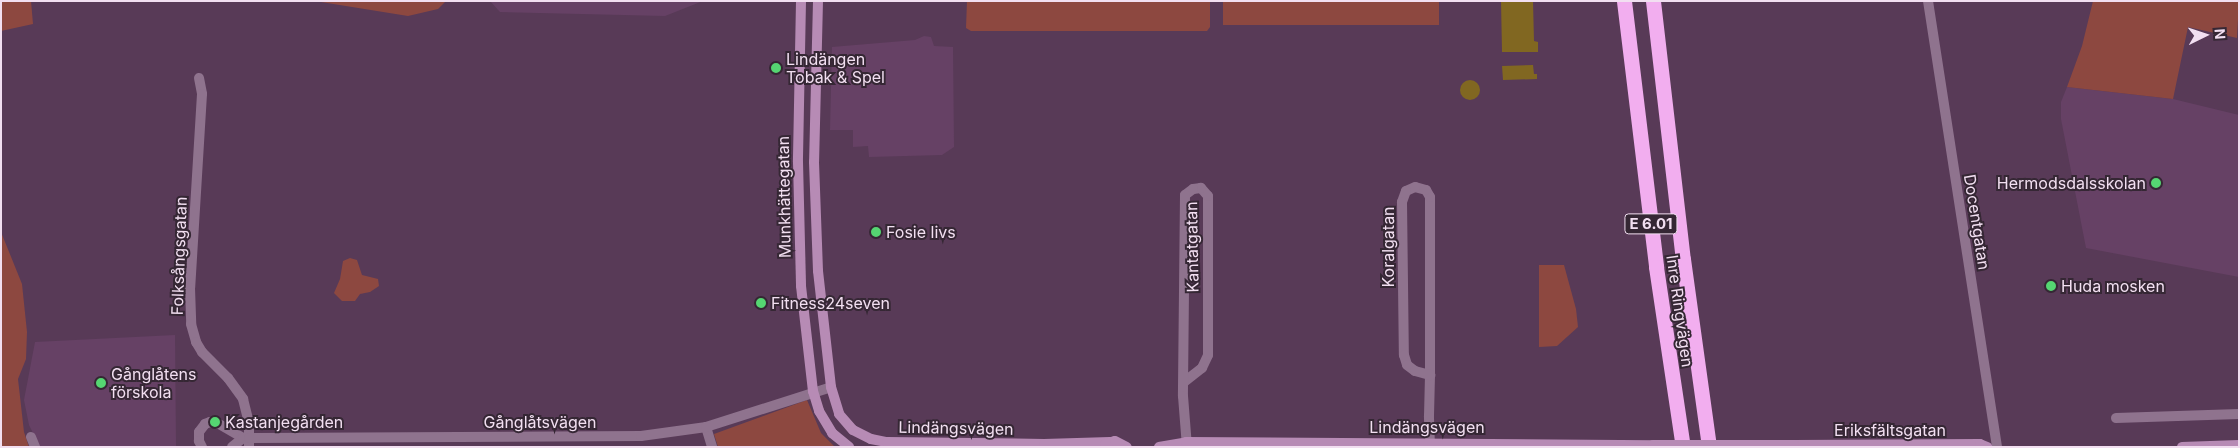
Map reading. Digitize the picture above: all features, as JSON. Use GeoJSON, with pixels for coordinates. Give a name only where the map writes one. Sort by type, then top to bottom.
{"type":"FeatureCollection","features":[{"type":"Feature","properties":{"kind":"highway","name":"Inre Ringvägen"},"geometry":{"type":"LineString","coordinates":[[1624,1],[1656,267],[1696,446]]}},
{"type":"Feature","properties":{"kind":"highway","name":"Inre Ringvägen"},"geometry":{"type":"LineString","coordinates":[[1654,1],[1683,259],[1696,446]]}},
{"type":"Feature","properties":{"kind":"street","name":"Munkhättegatan"},"geometry":{"type":"LineString","coordinates":[[801,1],[798,162],[801,276],[814,391]]}},
{"type":"Feature","properties":{"kind":"street","name":"Munkhättegatan"},"geometry":{"type":"LineString","coordinates":[[818,1],[814,162],[818,271],[831,387]]}},
{"type":"Feature","properties":{"kind":"street","name":"Docentgatan"},"geometry":{"type":"LineString","coordinates":[[1928,1],[1997,447]]}},
{"type":"Feature","properties":{"kind":"street","name":"Folksångsgatan"},"geometry":{"type":"LineString","coordinates":[[199,78],[202,94],[191,279],[191,324],[196,342],[202,352],[228,378],[243,399],[249,423],[247,441]]}},
{"type":"Feature","properties":{"kind":"street","name":"Koralgatan"},"geometry":{"type":"LineString","coordinates":[[1430,375],[1415,371],[1407,365],[1404,355],[1402,202],[1406,190],[1414,187],[1426,190],[1430,197],[1430,375],[1430,444]]}},
{"type":"Feature","properties":{"kind":"street","name":"Kantatgatan"},"geometry":{"type":"LineString","coordinates":[[1184,382],[1202,368],[1208,355],[1208,196],[1201,188],[1192,189],[1185,195],[1184,382],[1186,444]]}},
{"type":"Feature","properties":{"kind":"street","name":"Gånglåtsvägen"},"geometry":{"type":"LineString","coordinates":[[247,441],[641,436],[706,427],[831,387]]}},
{"type":"Feature","properties":{"kind":"street","name":"Lindängsvägen"},"geometry":{"type":"LineString","coordinates":[[831,387],[838,414],[844,422],[853,430],[871,439],[887,442],[1044,444],[1105,444],[1120,442],[1127,447]]}},
{"type":"Feature","properties":{"kind":"street"},"geometry":{"type":"LineString","coordinates":[[814,391],[824,422],[832,433],[849,447]]}},
{"type":"Feature","properties":{"kind":"street"},"geometry":{"type":"LineString","coordinates":[[2116,418],[2239,414]]}},
{"type":"Feature","properties":{"kind":"street"},"geometry":{"type":"LineString","coordinates":[[202,447],[199,441],[199,432],[205,424],[210,422],[219,424],[247,441]]}},
{"type":"Feature","properties":{"kind":"street"},"geometry":{"type":"LineString","coordinates":[[706,427],[712,447]]}},
{"type":"Feature","properties":{"kind":"street"},"geometry":{"type":"LineString","coordinates":[[232,447],[247,441]]}},
{"type":"Feature","properties":{"kind":"street","name":"Lindängsvägen"},"geometry":{"type":"LineString","coordinates":[[1159,447],[1186,444],[1696,446]]}},
{"type":"Feature","properties":{"kind":"street","name":"Eriksfältsgatan"},"geometry":{"type":"LineString","coordinates":[[1696,446],[1980,444],[1987,447]]}},
{"type":"Feature","properties":{"kind":"street"},"geometry":{"type":"LineString","coordinates":[[2182,447],[2239,446]]}},
{"type":"Feature","properties":{"kind":"shaded area"},"geometry":{"type":"Polygon","coordinates":[[[1,1],[31,1],[33,24],[1,31],[1,1]]]}},
{"type":"Feature","properties":{"kind":"shaded area"},"geometry":{"type":"Polygon","coordinates":[[[299,1],[446,1],[438,9],[408,16],[321,2],[299,1]]]}},
{"type":"Feature","properties":{"kind":"shaded area"},"geometry":{"type":"Polygon","coordinates":[[[490,1],[703,1],[665,16],[500,12],[490,1]]]}},
{"type":"Feature","properties":{"kind":"shaded area"},"geometry":{"type":"Polygon","coordinates":[[[967,1],[1210,1],[1210,27],[1207,31],[971,31],[966,28],[967,1]]]}},
{"type":"Feature","properties":{"kind":"shaded area"},"geometry":{"type":"Polygon","coordinates":[[[1223,1],[1439,1],[1439,25],[1223,25],[1223,1]]]}},
{"type":"Feature","properties":{"kind":"shaded area"},"geometry":{"type":"Polygon","coordinates":[[[1501,1],[1533,1],[1534,41],[1538,42],[1538,52],[1502,52],[1501,1]]]}},
{"type":"Feature","properties":{"kind":"shaded area"},"geometry":{"type":"Polygon","coordinates":[[[2093,1],[2239,1],[2237,38],[2188,27],[2173,99],[2067,87],[2082,46],[2093,1]]]}},
{"type":"Feature","properties":{"kind":"shaded area"},"geometry":{"type":"Polygon","coordinates":[[[924,36],[931,37],[934,46],[953,47],[954,147],[942,155],[869,157],[868,146],[853,147],[853,130],[830,130],[832,47],[915,40],[924,36]]]}},
{"type":"Feature","properties":{"kind":"shaded area"},"geometry":{"type":"Polygon","coordinates":[[[1533,65],[1534,74],[1537,74],[1537,79],[1503,80],[1502,66],[1533,65]]]}},
{"type":"Feature","properties":{"kind":"shaded area"},"geometry":{"type":"Polygon","coordinates":[[[1470,80],[1477,83],[1480,90],[1477,97],[1470,100],[1463,97],[1460,90],[1463,83],[1470,80]]]}},
{"type":"Feature","properties":{"kind":"shaded area","name":"Hermodsdalsskolan"},"geometry":{"type":"Polygon","coordinates":[[[2067,87],[2173,99],[2239,115],[2239,277],[2086,248],[2061,119],[2061,102],[2067,87]]]}},
{"type":"Feature","properties":{"kind":"shaded area"},"geometry":{"type":"Polygon","coordinates":[[[1,232],[22,284],[27,332],[26,359],[18,379],[24,432],[29,447],[1,447],[1,232]]]}},
{"type":"Feature","properties":{"kind":"shaded area"},"geometry":{"type":"Polygon","coordinates":[[[350,258],[357,260],[362,275],[378,279],[379,286],[370,292],[360,294],[355,301],[342,301],[334,293],[340,279],[343,261],[350,258]]]}},
{"type":"Feature","properties":{"kind":"shaded area"},"geometry":{"type":"Polygon","coordinates":[[[1539,265],[1564,265],[1576,309],[1578,327],[1557,346],[1539,347],[1539,265]]]}},
{"type":"Feature","properties":{"kind":"shaded area","name":"Gånglåtens förskola"},"geometry":{"type":"Polygon","coordinates":[[[175,335],[176,447],[40,447],[29,425],[24,400],[35,342],[175,335]]]}},
{"type":"Feature","properties":{"kind":"shaded area"},"geometry":{"type":"Polygon","coordinates":[[[807,400],[821,433],[835,447],[718,447],[714,434],[807,400]]]}},
{"type":"Feature","properties":{"kind":"place","name":"Lindängen Tobak & Spel"},"geometry":{"type":"Point","coordinates":[776,68]}},
{"type":"Feature","properties":{"kind":"place","name":"Hermodsdalsskolan"},"geometry":{"type":"Point","coordinates":[2156,183]}},
{"type":"Feature","properties":{"kind":"place","name":"Fosie livs"},"geometry":{"type":"Point","coordinates":[876,232]}},
{"type":"Feature","properties":{"kind":"place","name":"Huda mosken"},"geometry":{"type":"Point","coordinates":[2051,286]}},
{"type":"Feature","properties":{"kind":"place","name":"Fitness24seven"},"geometry":{"type":"Point","coordinates":[761,303]}},
{"type":"Feature","properties":{"kind":"place","name":"Gånglåtens förskola"},"geometry":{"type":"Point","coordinates":[101,383]}},
{"type":"Feature","properties":{"kind":"place","name":"Kastanjegården"},"geometry":{"type":"Point","coordinates":[215,422]}}]}
